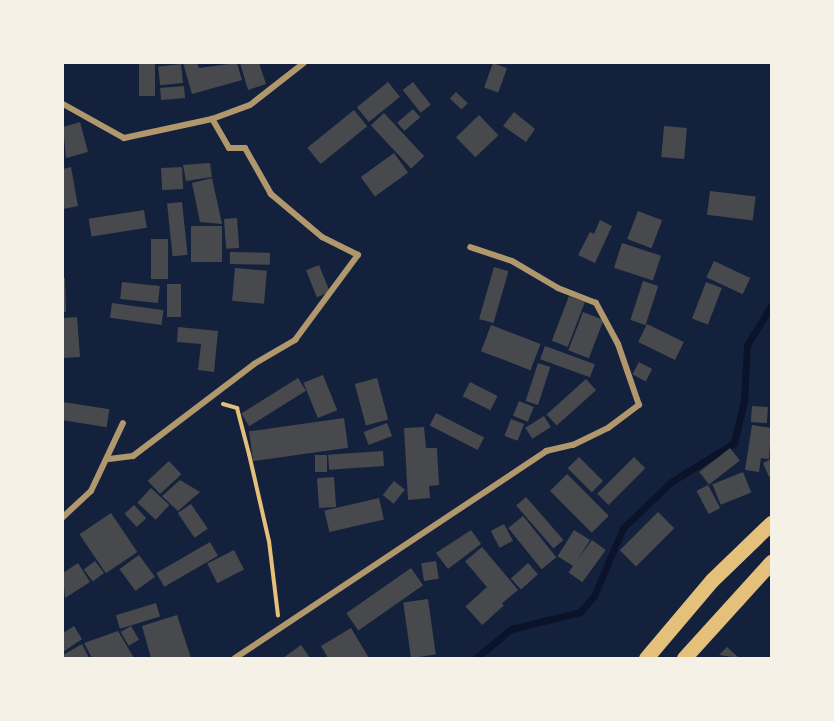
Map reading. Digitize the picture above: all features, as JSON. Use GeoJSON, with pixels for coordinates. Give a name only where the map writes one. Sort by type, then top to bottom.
{"type":"FeatureCollection","features":[{"type":"Feature","properties":{"kind":"main road"},"geometry":{"type":"LineString","coordinates":[[646,658],[712,580],[771,523]]}},
{"type":"Feature","properties":{"kind":"main road"},"geometry":{"type":"LineString","coordinates":[[684,658],[771,562]]}},
{"type":"Feature","properties":{"kind":"street"},"geometry":{"type":"LineString","coordinates":[[63,104],[124,138],[212,119],[250,105],[304,63]]}},
{"type":"Feature","properties":{"kind":"street"},"geometry":{"type":"LineString","coordinates":[[109,459],[133,456],[254,364],[295,340],[358,255],[322,237],[271,195],[245,148],[229,148],[212,119]]}},
{"type":"Feature","properties":{"kind":"street"},"geometry":{"type":"LineString","coordinates":[[235,658],[546,451],[573,445],[608,428],[639,405],[618,344],[596,303],[558,288],[512,261],[470,248]]}},
{"type":"Feature","properties":{"kind":"street"},"geometry":{"type":"LineString","coordinates":[[63,517],[91,491],[109,459],[123,423]]}},
{"type":"Feature","properties":{"kind":"path"},"geometry":{"type":"LineString","coordinates":[[207,400],[237,408],[269,541],[279,629]]}},
{"type":"Feature","properties":{"kind":"building"},"geometry":{"type":"Polygon","coordinates":[[[139,63],[155,63],[155,96],[139,96],[139,63]]]}},
{"type":"Feature","properties":{"kind":"building"},"geometry":{"type":"Polygon","coordinates":[[[183,63],[197,63],[199,68],[237,63],[242,80],[192,94],[183,63]]]}},
{"type":"Feature","properties":{"kind":"building"},"geometry":{"type":"Polygon","coordinates":[[[240,63],[259,63],[266,84],[248,90],[240,63]]]}},
{"type":"Feature","properties":{"kind":"building"},"geometry":{"type":"Polygon","coordinates":[[[493,63],[507,68],[498,93],[484,87],[493,63]]]}},
{"type":"Feature","properties":{"kind":"building"},"geometry":{"type":"Polygon","coordinates":[[[181,64],[183,83],[160,85],[158,66],[181,64]]]}},
{"type":"Feature","properties":{"kind":"building"},"geometry":{"type":"Polygon","coordinates":[[[388,82],[400,97],[369,122],[357,107],[388,82]]]}},
{"type":"Feature","properties":{"kind":"building"},"geometry":{"type":"Polygon","coordinates":[[[413,82],[431,105],[421,113],[403,90],[413,82]]]}},
{"type":"Feature","properties":{"kind":"building"},"geometry":{"type":"Polygon","coordinates":[[[184,86],[185,98],[161,100],[160,88],[184,86]]]}},
{"type":"Feature","properties":{"kind":"building"},"geometry":{"type":"Polygon","coordinates":[[[456,92],[468,103],[462,109],[450,99],[456,92]]]}},
{"type":"Feature","properties":{"kind":"building"},"geometry":{"type":"Polygon","coordinates":[[[413,109],[420,117],[404,131],[397,123],[413,109]]]}},
{"type":"Feature","properties":{"kind":"building"},"geometry":{"type":"Polygon","coordinates":[[[354,110],[367,126],[321,164],[307,148],[354,110]]]}},
{"type":"Feature","properties":{"kind":"building"},"geometry":{"type":"Polygon","coordinates":[[[514,112],[535,129],[526,142],[503,126],[514,112]]]}},
{"type":"Feature","properties":{"kind":"building"},"geometry":{"type":"Polygon","coordinates":[[[384,113],[424,156],[411,168],[371,125],[384,113]]]}},
{"type":"Feature","properties":{"kind":"building"},"geometry":{"type":"Polygon","coordinates":[[[479,115],[498,135],[475,157],[456,137],[479,115]]]}},
{"type":"Feature","properties":{"kind":"building"},"geometry":{"type":"Polygon","coordinates":[[[80,122],[88,152],[66,158],[63,127],[80,122]]]}},
{"type":"Feature","properties":{"kind":"building"},"geometry":{"type":"Polygon","coordinates":[[[664,126],[687,128],[684,159],[661,157],[664,126]]]}},
{"type":"Feature","properties":{"kind":"building"},"geometry":{"type":"Polygon","coordinates":[[[394,153],[408,172],[375,197],[361,177],[394,153]]]}},
{"type":"Feature","properties":{"kind":"building"},"geometry":{"type":"Polygon","coordinates":[[[210,163],[212,177],[186,181],[183,165],[210,163]]]}},
{"type":"Feature","properties":{"kind":"building"},"geometry":{"type":"Polygon","coordinates":[[[71,167],[78,206],[63,209],[63,169],[71,167]]]}},
{"type":"Feature","properties":{"kind":"building"},"geometry":{"type":"Polygon","coordinates":[[[182,167],[183,189],[162,190],[161,168],[182,167]]]}},
{"type":"Feature","properties":{"kind":"building"},"geometry":{"type":"Polygon","coordinates":[[[212,178],[222,224],[200,222],[192,183],[212,178]]]}},
{"type":"Feature","properties":{"kind":"building"},"geometry":{"type":"Polygon","coordinates":[[[710,191],[756,197],[753,220],[707,215],[710,191]]]}},
{"type":"Feature","properties":{"kind":"building"},"geometry":{"type":"Polygon","coordinates":[[[182,202],[188,255],[173,256],[167,204],[182,202]]]}},
{"type":"Feature","properties":{"kind":"building"},"geometry":{"type":"Polygon","coordinates":[[[144,210],[147,228],[92,237],[89,219],[144,210]]]}},
{"type":"Feature","properties":{"kind":"building"},"geometry":{"type":"Polygon","coordinates":[[[638,211],[662,220],[652,248],[627,239],[638,211]]]}},
{"type":"Feature","properties":{"kind":"building"},"geometry":{"type":"Polygon","coordinates":[[[237,218],[239,248],[226,249],[224,219],[237,218]]]}},
{"type":"Feature","properties":{"kind":"building"},"geometry":{"type":"Polygon","coordinates":[[[600,220],[612,226],[595,263],[578,255],[590,232],[594,234],[600,220]]]}},
{"type":"Feature","properties":{"kind":"building"},"geometry":{"type":"Polygon","coordinates":[[[191,226],[222,226],[222,262],[191,262],[191,226]]]}},
{"type":"Feature","properties":{"kind":"building"},"geometry":{"type":"Polygon","coordinates":[[[151,239],[168,239],[168,279],[151,279],[151,239]]]}},
{"type":"Feature","properties":{"kind":"building"},"geometry":{"type":"Polygon","coordinates":[[[622,243],[661,256],[653,280],[614,268],[622,243]]]}},
{"type":"Feature","properties":{"kind":"building"},"geometry":{"type":"Polygon","coordinates":[[[230,252],[270,253],[270,265],[230,264],[230,252]]]}},
{"type":"Feature","properties":{"kind":"building"},"geometry":{"type":"Polygon","coordinates":[[[714,261],[750,278],[743,294],[706,277],[714,261]]]}},
{"type":"Feature","properties":{"kind":"building"},"geometry":{"type":"Polygon","coordinates":[[[319,265],[330,292],[317,297],[306,270],[319,265]]]}},
{"type":"Feature","properties":{"kind":"building"},"geometry":{"type":"Polygon","coordinates":[[[494,267],[508,271],[494,323],[479,319],[494,267]]]}},
{"type":"Feature","properties":{"kind":"building"},"geometry":{"type":"Polygon","coordinates":[[[235,268],[267,271],[264,304],[232,301],[235,268]]]}},
{"type":"Feature","properties":{"kind":"building"},"geometry":{"type":"Polygon","coordinates":[[[63,278],[65,278],[66,312],[63,312],[63,278]]]}},
{"type":"Feature","properties":{"kind":"building"},"geometry":{"type":"Polygon","coordinates":[[[643,281],[658,286],[646,325],[630,320],[643,281]]]}},
{"type":"Feature","properties":{"kind":"building"},"geometry":{"type":"Polygon","coordinates":[[[122,282],[160,286],[158,303],[120,299],[122,282]]]}},
{"type":"Feature","properties":{"kind":"building"},"geometry":{"type":"Polygon","coordinates":[[[706,282],[722,288],[708,325],[692,318],[706,282]]]}},
{"type":"Feature","properties":{"kind":"building"},"geometry":{"type":"Polygon","coordinates":[[[167,284],[181,284],[181,317],[167,317],[167,284]]]}},
{"type":"Feature","properties":{"kind":"building"},"geometry":{"type":"Polygon","coordinates":[[[569,296],[585,302],[568,347],[552,341],[569,296]]]}},
{"type":"Feature","properties":{"kind":"building"},"geometry":{"type":"Polygon","coordinates":[[[112,303],[163,310],[161,325],[110,318],[112,303]]]}},
{"type":"Feature","properties":{"kind":"building"},"geometry":{"type":"Polygon","coordinates":[[[583,312],[604,320],[589,358],[568,350],[583,312]]]}},
{"type":"Feature","properties":{"kind":"building"},"geometry":{"type":"Polygon","coordinates":[[[77,317],[80,357],[63,358],[63,318],[77,317]]]}},
{"type":"Feature","properties":{"kind":"building"},"geometry":{"type":"Polygon","coordinates":[[[647,324],[684,342],[675,360],[638,342],[647,324]]]}},
{"type":"Feature","properties":{"kind":"building"},"geometry":{"type":"Polygon","coordinates":[[[491,325],[540,344],[530,370],[481,351],[491,325]]]}},
{"type":"Feature","properties":{"kind":"building"},"geometry":{"type":"Polygon","coordinates":[[[178,327],[218,331],[214,372],[198,370],[201,344],[177,342],[178,327]]]}},
{"type":"Feature","properties":{"kind":"building"},"geometry":{"type":"Polygon","coordinates":[[[545,346],[595,364],[590,377],[540,359],[545,346]]]}},
{"type":"Feature","properties":{"kind":"building"},"geometry":{"type":"Polygon","coordinates":[[[639,362],[652,369],[646,381],[632,374],[639,362]]]}},
{"type":"Feature","properties":{"kind":"building"},"geometry":{"type":"Polygon","coordinates":[[[538,363],[550,367],[538,405],[526,401],[538,363]]]}},
{"type":"Feature","properties":{"kind":"building"},"geometry":{"type":"Polygon","coordinates":[[[323,375],[337,410],[318,418],[304,383],[323,375]]]}},
{"type":"Feature","properties":{"kind":"building"},"geometry":{"type":"Polygon","coordinates":[[[298,378],[306,391],[249,426],[241,414],[298,378]]]}},
{"type":"Feature","properties":{"kind":"building"},"geometry":{"type":"Polygon","coordinates":[[[377,378],[388,420],[366,425],[355,384],[377,378]]]}},
{"type":"Feature","properties":{"kind":"building"},"geometry":{"type":"Polygon","coordinates":[[[586,379],[596,390],[557,426],[547,414],[586,379]]]}},
{"type":"Feature","properties":{"kind":"building"},"geometry":{"type":"Polygon","coordinates":[[[470,382],[498,396],[490,410],[463,396],[470,382]]]}},
{"type":"Feature","properties":{"kind":"building"},"geometry":{"type":"Polygon","coordinates":[[[519,401],[534,407],[528,422],[513,416],[519,401]]]}},
{"type":"Feature","properties":{"kind":"building"},"geometry":{"type":"Polygon","coordinates":[[[63,402],[109,409],[107,427],[63,420],[63,402]]]}},
{"type":"Feature","properties":{"kind":"building"},"geometry":{"type":"Polygon","coordinates":[[[752,406],[768,407],[767,423],[751,422],[752,406]]]}},
{"type":"Feature","properties":{"kind":"building"},"geometry":{"type":"Polygon","coordinates":[[[436,413],[484,438],[478,450],[430,425],[436,413]]]}},
{"type":"Feature","properties":{"kind":"building"},"geometry":{"type":"Polygon","coordinates":[[[544,416],[551,427],[532,439],[525,428],[544,416]]]}},
{"type":"Feature","properties":{"kind":"building"},"geometry":{"type":"Polygon","coordinates":[[[344,418],[348,448],[253,461],[249,431],[344,418]]]}},
{"type":"Feature","properties":{"kind":"building"},"geometry":{"type":"Polygon","coordinates":[[[511,419],[524,424],[518,441],[505,436],[511,419]]]}},
{"type":"Feature","properties":{"kind":"building"},"geometry":{"type":"Polygon","coordinates":[[[387,423],[392,436],[369,445],[364,432],[387,423]]]}},
{"type":"Feature","properties":{"kind":"building"},"geometry":{"type":"Polygon","coordinates":[[[752,425],[771,428],[769,459],[761,458],[759,472],[745,470],[752,425]]]}},
{"type":"Feature","properties":{"kind":"building"},"geometry":{"type":"Polygon","coordinates":[[[424,427],[426,448],[437,448],[439,485],[429,486],[430,498],[408,500],[404,428],[424,427]]]}},
{"type":"Feature","properties":{"kind":"building"},"geometry":{"type":"Polygon","coordinates":[[[730,448],[740,461],[709,485],[699,472],[730,448]]]}},
{"type":"Feature","properties":{"kind":"building"},"geometry":{"type":"Polygon","coordinates":[[[383,451],[384,466],[329,470],[328,455],[383,451]]]}},
{"type":"Feature","properties":{"kind":"building"},"geometry":{"type":"Polygon","coordinates":[[[315,455],[327,455],[327,472],[315,472],[315,455]]]}},
{"type":"Feature","properties":{"kind":"building"},"geometry":{"type":"Polygon","coordinates":[[[579,457],[603,481],[592,492],[568,468],[579,457]]]}},
{"type":"Feature","properties":{"kind":"building"},"geometry":{"type":"Polygon","coordinates":[[[634,457],[645,468],[609,505],[597,494],[634,457]]]}},
{"type":"Feature","properties":{"kind":"building"},"geometry":{"type":"Polygon","coordinates":[[[771,459],[771,476],[769,477],[763,463],[771,459]]]}},
{"type":"Feature","properties":{"kind":"building"},"geometry":{"type":"Polygon","coordinates":[[[169,461],[181,474],[160,494],[148,481],[169,461]]]}},
{"type":"Feature","properties":{"kind":"building"},"geometry":{"type":"Polygon","coordinates":[[[743,472],[751,492],[721,505],[712,484],[743,472]]]}},
{"type":"Feature","properties":{"kind":"building"},"geometry":{"type":"Polygon","coordinates":[[[567,474],[609,516],[592,533],[550,491],[567,474]]]}},
{"type":"Feature","properties":{"kind":"building"},"geometry":{"type":"Polygon","coordinates":[[[334,477],[336,507],[319,508],[317,478],[334,477]]]}},
{"type":"Feature","properties":{"kind":"building"},"geometry":{"type":"Polygon","coordinates":[[[180,480],[200,492],[178,511],[162,496],[180,480]]]}},
{"type":"Feature","properties":{"kind":"building"},"geometry":{"type":"Polygon","coordinates":[[[394,481],[405,490],[394,504],[383,495],[394,481]]]}},
{"type":"Feature","properties":{"kind":"building"},"geometry":{"type":"Polygon","coordinates":[[[708,485],[720,508],[709,514],[697,491],[708,485]]]}},
{"type":"Feature","properties":{"kind":"building"},"geometry":{"type":"Polygon","coordinates":[[[151,488],[169,505],[156,520],[137,503],[151,488]]]}},
{"type":"Feature","properties":{"kind":"building"},"geometry":{"type":"Polygon","coordinates":[[[526,497],[563,540],[554,549],[516,506],[526,497]]]}},
{"type":"Feature","properties":{"kind":"building"},"geometry":{"type":"Polygon","coordinates":[[[379,498],[384,519],[329,532],[324,511],[379,498]]]}},
{"type":"Feature","properties":{"kind":"building"},"geometry":{"type":"Polygon","coordinates":[[[191,504],[208,529],[195,538],[178,513],[191,504]]]}},
{"type":"Feature","properties":{"kind":"building"},"geometry":{"type":"Polygon","coordinates":[[[134,505],[146,518],[137,527],[124,514],[134,505]]]}},
{"type":"Feature","properties":{"kind":"building"},"geometry":{"type":"Polygon","coordinates":[[[658,512],[674,528],[636,566],[620,550],[658,512]]]}},
{"type":"Feature","properties":{"kind":"building"},"geometry":{"type":"Polygon","coordinates":[[[111,513],[137,552],[106,573],[79,534],[111,513]]]}},
{"type":"Feature","properties":{"kind":"building"},"geometry":{"type":"Polygon","coordinates":[[[523,516],[556,557],[542,569],[508,528],[523,516]]]}},
{"type":"Feature","properties":{"kind":"building"},"geometry":{"type":"Polygon","coordinates":[[[504,524],[513,541],[500,548],[491,531],[504,524]]]}},
{"type":"Feature","properties":{"kind":"building"},"geometry":{"type":"Polygon","coordinates":[[[471,530],[481,544],[448,569],[436,553],[471,530]]]}},
{"type":"Feature","properties":{"kind":"building"},"geometry":{"type":"Polygon","coordinates":[[[574,530],[590,540],[574,566],[558,556],[574,530]]]}},
{"type":"Feature","properties":{"kind":"building"},"geometry":{"type":"Polygon","coordinates":[[[592,540],[606,550],[582,582],[568,572],[592,540]]]}},
{"type":"Feature","properties":{"kind":"building"},"geometry":{"type":"Polygon","coordinates":[[[210,542],[218,556],[164,587],[156,573],[210,542]]]}},
{"type":"Feature","properties":{"kind":"building"},"geometry":{"type":"Polygon","coordinates":[[[482,547],[518,590],[501,604],[465,561],[482,547]]]}},
{"type":"Feature","properties":{"kind":"building"},"geometry":{"type":"Polygon","coordinates":[[[234,550],[244,570],[217,583],[207,564],[234,550]]]}},
{"type":"Feature","properties":{"kind":"building"},"geometry":{"type":"Polygon","coordinates":[[[139,555],[155,577],[135,591],[120,569],[139,555]]]}},
{"type":"Feature","properties":{"kind":"building"},"geometry":{"type":"Polygon","coordinates":[[[95,561],[104,573],[93,581],[84,569],[95,561]]]}},
{"type":"Feature","properties":{"kind":"building"},"geometry":{"type":"Polygon","coordinates":[[[436,561],[439,579],[424,581],[421,563],[436,561]]]}},
{"type":"Feature","properties":{"kind":"building"},"geometry":{"type":"Polygon","coordinates":[[[78,563],[90,582],[65,598],[63,573],[78,563]]]}},
{"type":"Feature","properties":{"kind":"building"},"geometry":{"type":"Polygon","coordinates":[[[528,563],[538,574],[521,590],[511,578],[528,563]]]}},
{"type":"Feature","properties":{"kind":"building"},"geometry":{"type":"Polygon","coordinates":[[[411,568],[423,585],[358,631],[346,613],[411,568]]]}},
{"type":"Feature","properties":{"kind":"building"},"geometry":{"type":"Polygon","coordinates":[[[487,587],[504,606],[482,625],[465,606],[487,587]]]}},
{"type":"Feature","properties":{"kind":"building"},"geometry":{"type":"Polygon","coordinates":[[[428,599],[436,654],[411,658],[403,602],[428,599]]]}},
{"type":"Feature","properties":{"kind":"building"},"geometry":{"type":"Polygon","coordinates":[[[156,603],[160,616],[120,629],[116,615],[156,603]]]}},
{"type":"Feature","properties":{"kind":"building"},"geometry":{"type":"Polygon","coordinates":[[[177,615],[191,658],[151,658],[142,626],[177,615]]]}},
{"type":"Feature","properties":{"kind":"building"},"geometry":{"type":"Polygon","coordinates":[[[74,626],[82,639],[63,652],[63,633],[74,626]]]}},
{"type":"Feature","properties":{"kind":"building"},"geometry":{"type":"Polygon","coordinates":[[[131,626],[139,640],[129,646],[121,632],[131,626]]]}},
{"type":"Feature","properties":{"kind":"building"},"geometry":{"type":"Polygon","coordinates":[[[351,628],[369,658],[328,658],[321,646],[351,628]]]}},
{"type":"Feature","properties":{"kind":"building"},"geometry":{"type":"Polygon","coordinates":[[[118,631],[134,658],[92,658],[84,643],[118,631]]]}},
{"type":"Feature","properties":{"kind":"building"},"geometry":{"type":"Polygon","coordinates":[[[82,644],[89,658],[63,658],[63,655],[82,644]]]}},
{"type":"Feature","properties":{"kind":"building"},"geometry":{"type":"Polygon","coordinates":[[[301,645],[310,658],[283,658],[301,645]]]}},
{"type":"Feature","properties":{"kind":"building"},"geometry":{"type":"Polygon","coordinates":[[[727,647],[739,658],[719,655],[727,647]]]}},
{"type":"Feature","properties":{"kind":"waterway"},"geometry":{"type":"LineString","coordinates":[[476,658],[511,629],[580,612],[594,596],[623,528],[671,482],[734,443],[744,401],[747,345],[771,306]]}}]}
